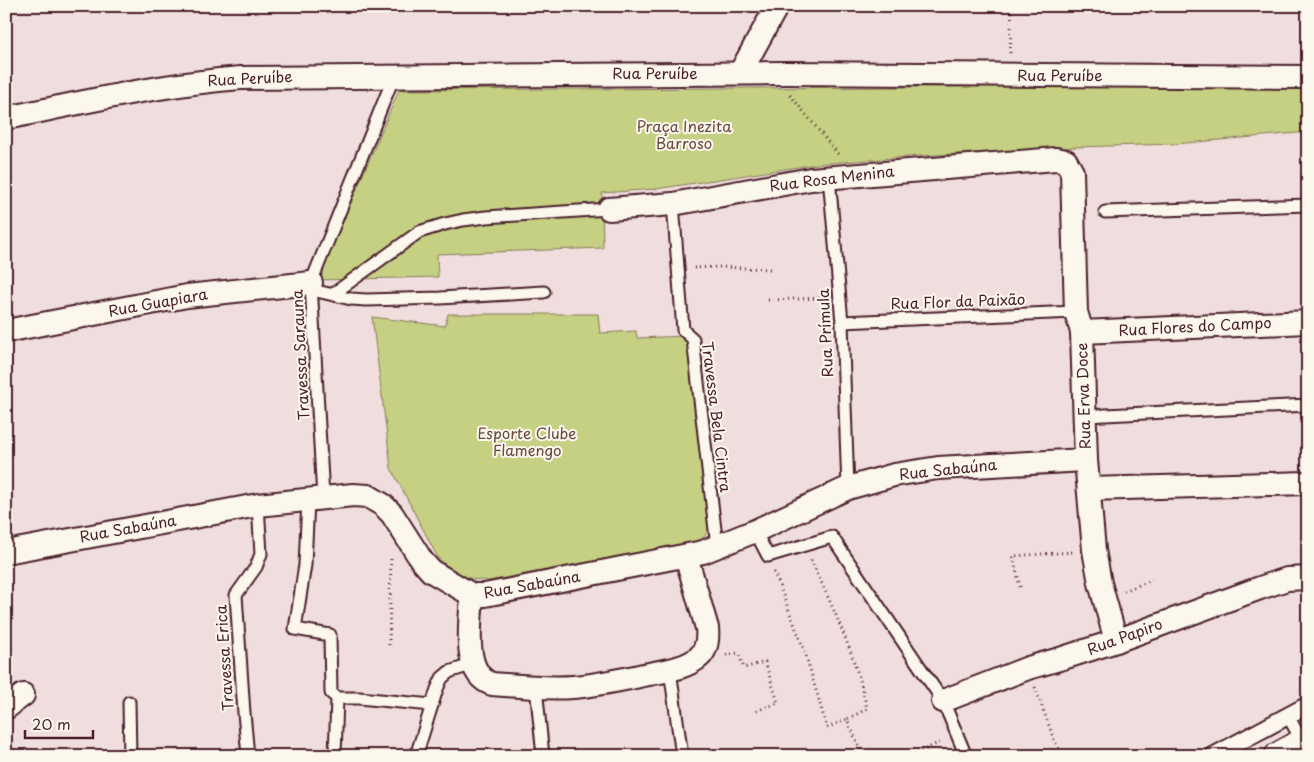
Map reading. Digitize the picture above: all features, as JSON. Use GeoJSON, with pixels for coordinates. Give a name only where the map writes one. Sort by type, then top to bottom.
{"type":"FeatureCollection","features":[{"type":"Feature","properties":{"kind":"street"},"geometry":{"type":"LineString","coordinates":[[740,73],[777,6]]}},
{"type":"Feature","properties":{"kind":"street","name":"Rua Peruíbe"},"geometry":{"type":"LineString","coordinates":[[6,118],[168,86],[241,78],[740,73],[1308,77]]}},
{"type":"Feature","properties":{"kind":"street","name":"Rua Rosa Menina"},"geometry":{"type":"LineString","coordinates":[[609,209],[673,204],[836,176],[1056,159]]}},
{"type":"Feature","properties":{"kind":"street","name":"Rua Erva Doce"},"geometry":{"type":"LineString","coordinates":[[1056,159],[1066,161],[1072,172],[1086,460],[1094,550],[1116,640]]}},
{"type":"Feature","properties":{"kind":"street","name":"Rua Guapiara"},"geometry":{"type":"LineString","coordinates":[[6,331],[187,296],[311,287]]}},
{"type":"Feature","properties":{"kind":"street","name":"Rua Flores do Campo"},"geometry":{"type":"LineString","coordinates":[[1079,322],[1308,322]]}},
{"type":"Feature","properties":{"kind":"street","name":"Rua Sabaúna"},"geometry":{"type":"LineString","coordinates":[[6,552],[258,505],[353,495],[368,496],[383,505],[392,514],[422,561],[431,570],[472,595],[486,595],[704,552],[717,548],[848,488],[894,475],[925,470],[1086,460]]}},
{"type":"Feature","properties":{"kind":"street"},"geometry":{"type":"LineString","coordinates":[[1089,489],[1308,483]]}},
{"type":"Feature","properties":{"kind":"street"},"geometry":{"type":"LineString","coordinates":[[472,595],[470,653],[479,675],[487,682],[536,687],[595,685],[670,670],[692,662],[700,656],[708,638],[707,628],[686,556]]}},
{"type":"Feature","properties":{"kind":"street","name":"Rua Papiro"},"geometry":{"type":"LineString","coordinates":[[943,702],[1028,668],[1116,640],[1260,588],[1287,579],[1308,578]]}},
{"type":"Feature","properties":{"kind":"street"},"geometry":{"type":"LineString","coordinates":[[1213,756],[1308,705]]}},
{"type":"Feature","properties":{"kind":"street"},"geometry":{"type":"LineString","coordinates":[[1279,756],[1306,744]]}},
{"type":"Feature","properties":{"kind":"lane","name":"Travessa Sarauna"},"geometry":{"type":"LineString","coordinates":[[338,698],[331,693],[330,635],[295,629],[316,499],[311,287],[394,76]]}},
{"type":"Feature","properties":{"kind":"lane","name":"Rua Prímula"},"geometry":{"type":"LineString","coordinates":[[836,176],[848,488]]}},
{"type":"Feature","properties":{"kind":"lane","name":"Travessa Bela Cintra"},"geometry":{"type":"LineString","coordinates":[[673,204],[683,330],[693,339],[717,548]]}},
{"type":"Feature","properties":{"kind":"lane"},"geometry":{"type":"LineString","coordinates":[[1105,212],[1308,205]]}},
{"type":"Feature","properties":{"kind":"lane"},"geometry":{"type":"LineString","coordinates":[[333,294],[419,232],[445,224],[486,217],[609,209]]}},
{"type":"Feature","properties":{"kind":"lane"},"geometry":{"type":"LineString","coordinates":[[311,287],[351,299],[366,300],[544,292]]}},
{"type":"Feature","properties":{"kind":"lane","name":"Rua Flor da Paixão"},"geometry":{"type":"LineString","coordinates":[[842,322],[1079,322]]}},
{"type":"Feature","properties":{"kind":"lane"},"geometry":{"type":"LineString","coordinates":[[1085,416],[1308,405]]}},
{"type":"Feature","properties":{"kind":"lane","name":"Travessa Erica"},"geometry":{"type":"LineString","coordinates":[[248,755],[236,595],[256,567],[261,554],[258,505]]}},
{"type":"Feature","properties":{"kind":"lane"},"geometry":{"type":"LineString","coordinates":[[755,531],[768,556],[832,537],[943,702],[966,756]]}},
{"type":"Feature","properties":{"kind":"lane"},"geometry":{"type":"LineString","coordinates":[[416,756],[436,689],[442,678],[449,672],[474,664]]}},
{"type":"Feature","properties":{"kind":"lane"},"geometry":{"type":"LineString","coordinates":[[670,670],[682,756]]}},
{"type":"Feature","properties":{"kind":"lane"},"geometry":{"type":"LineString","coordinates":[[536,687],[543,756]]}},
{"type":"Feature","properties":{"kind":"lane"},"geometry":{"type":"LineString","coordinates":[[335,756],[338,698],[432,704]]}},
{"type":"Feature","properties":{"kind":"lane"},"geometry":{"type":"LineString","coordinates":[[129,702],[130,756]]}},
{"type":"Feature","properties":{"kind":"lane"},"geometry":{"type":"LineString","coordinates":[[1288,716],[1306,744]]}},
{"type":"Feature","properties":{"kind":"path"},"geometry":{"type":"LineString","coordinates":[[1010,75],[1012,6]]}},
{"type":"Feature","properties":{"kind":"path"},"geometry":{"type":"LineString","coordinates":[[786,73],[786,90],[843,160],[836,176]]}},
{"type":"Feature","properties":{"kind":"path"},"geometry":{"type":"LineString","coordinates":[[678,270],[718,267],[771,269]]}},
{"type":"Feature","properties":{"kind":"path"},"geometry":{"type":"LineString","coordinates":[[768,300],[840,298]]}},
{"type":"Feature","properties":{"kind":"path"},"geometry":{"type":"LineString","coordinates":[[768,556],[805,652],[827,728],[867,709],[855,661],[805,545]]}},
{"type":"Feature","properties":{"kind":"path"},"geometry":{"type":"LineString","coordinates":[[1020,587],[1013,556],[1094,550]]}},
{"type":"Feature","properties":{"kind":"path"},"geometry":{"type":"LineString","coordinates":[[389,645],[391,552]]}},
{"type":"Feature","properties":{"kind":"path"},"geometry":{"type":"LineString","coordinates":[[1105,599],[1152,580]]}},
{"type":"Feature","properties":{"kind":"path"},"geometry":{"type":"LineString","coordinates":[[705,648],[719,656],[738,652],[744,668],[765,662],[778,703],[753,712]]}},
{"type":"Feature","properties":{"kind":"path"},"geometry":{"type":"LineString","coordinates":[[1028,668],[1056,742],[1064,756]]}},
{"type":"Feature","properties":{"kind":"path"},"geometry":{"type":"LineString","coordinates":[[847,719],[863,756]]}},
{"type":"Feature","properties":{"kind":"path"},"geometry":{"type":"LineString","coordinates":[[912,756],[956,735]]}},
{"type":"Feature","properties":{"kind":"path"},"geometry":{"type":"LineString","coordinates":[[206,752],[248,755]]}},
{"type":"Feature","properties":{"kind":"green space","name":"Praça Inezita Barroso"},"geometry":{"type":"Polygon","coordinates":[[[1078,86],[1308,89],[1308,132],[1175,144],[1077,147],[817,164],[656,189],[602,193],[603,248],[437,254],[438,277],[318,280],[399,90],[1078,86]]]}},
{"type":"Feature","properties":{"kind":"green space","name":"Esporte Clube Flamengo"},"geometry":{"type":"Polygon","coordinates":[[[448,314],[598,314],[600,333],[636,331],[637,338],[686,336],[709,527],[705,536],[698,541],[488,581],[472,579],[455,573],[438,558],[391,468],[372,317],[445,326],[448,314]]]}}]}
